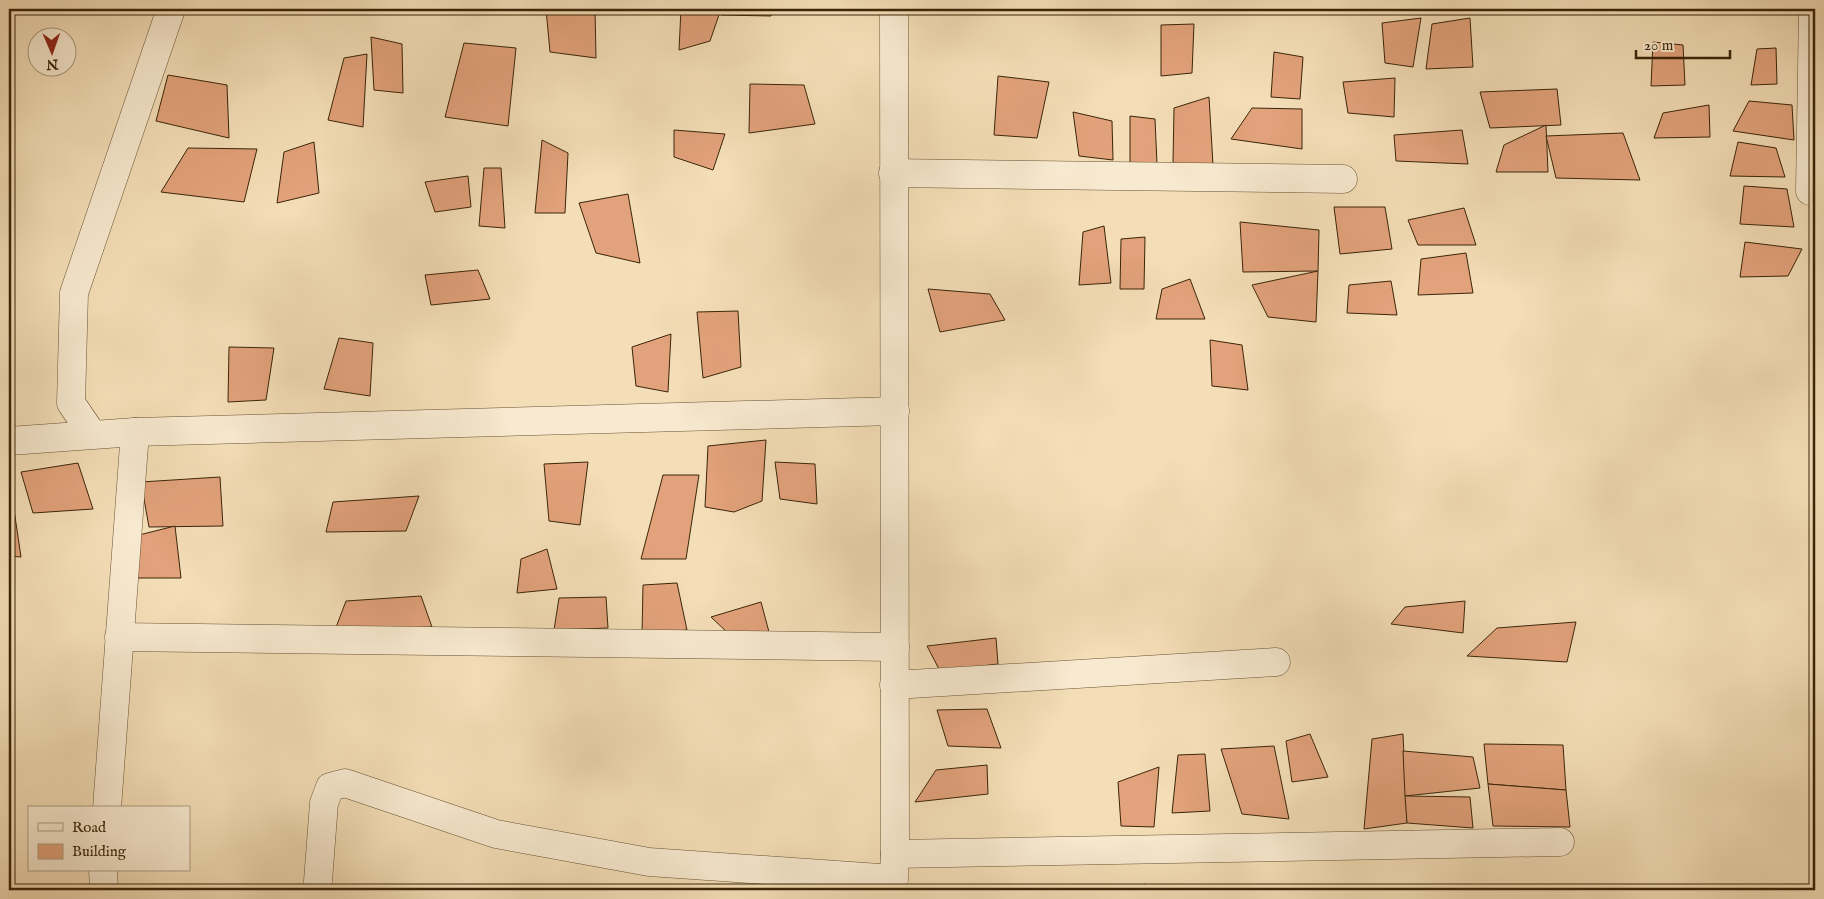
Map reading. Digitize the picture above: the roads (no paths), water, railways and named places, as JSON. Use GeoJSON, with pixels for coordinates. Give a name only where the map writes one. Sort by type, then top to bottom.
{"type":"FeatureCollection","features":[{"type":"Feature","properties":{"kind":"street"},"geometry":{"type":"LineString","coordinates":[[92,434],[71,403],[74,292],[171,9]]}},
{"type":"Feature","properties":{"kind":"street"},"geometry":{"type":"LineString","coordinates":[[894,9],[894,875]]}},
{"type":"Feature","properties":{"kind":"street"},"geometry":{"type":"LineString","coordinates":[[1810,191],[1813,9]]}},
{"type":"Feature","properties":{"kind":"street"},"geometry":{"type":"LineString","coordinates":[[893,173],[1343,179]]}},
{"type":"Feature","properties":{"kind":"street"},"geometry":{"type":"LineString","coordinates":[[9,441],[135,432],[895,411]]}},
{"type":"Feature","properties":{"kind":"street"},"geometry":{"type":"LineString","coordinates":[[107,806],[135,432]]}},
{"type":"Feature","properties":{"kind":"street"},"geometry":{"type":"LineString","coordinates":[[119,637],[895,647]]}},
{"type":"Feature","properties":{"kind":"street"},"geometry":{"type":"LineString","coordinates":[[894,685],[1276,662]]}},
{"type":"Feature","properties":{"kind":"street"},"geometry":{"type":"LineString","coordinates":[[318,881],[324,803],[330,787],[345,783],[496,834],[649,862],[894,875],[1560,842]]}},
{"type":"Feature","properties":{"kind":"street"},"geometry":{"type":"LineString","coordinates":[[103,872],[104,890]]}}]}
